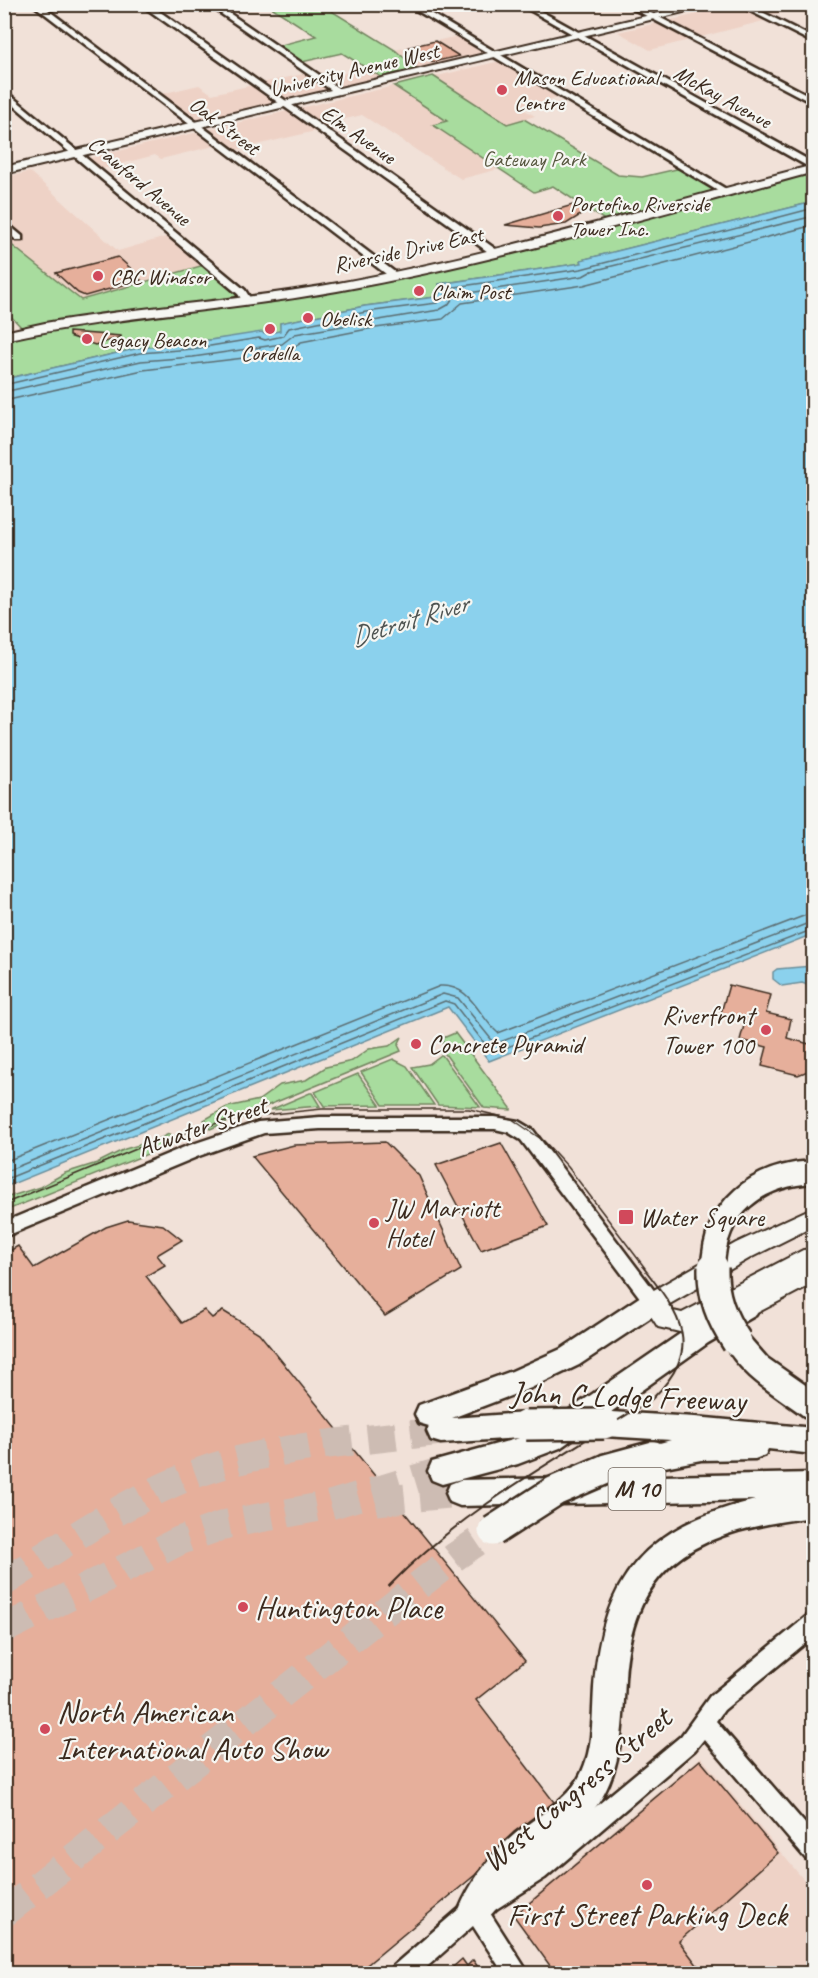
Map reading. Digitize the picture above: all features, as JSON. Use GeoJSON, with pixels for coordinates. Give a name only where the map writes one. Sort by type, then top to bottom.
{"type":"FeatureCollection","features":[{"type":"Feature","properties":{"kind":"highway"},"geometry":{"type":"LineString","coordinates":[[813,1172],[788,1174],[764,1182],[739,1200],[719,1229],[713,1261],[713,1281],[722,1318],[737,1342],[758,1366],[813,1407]]}},
{"type":"Feature","properties":{"kind":"highway","name":"John C Lodge Freeway"},"geometry":{"type":"LineString","coordinates":[[653,1302],[570,1357],[435,1423],[604,1424],[695,1429],[813,1441]]}},
{"type":"Feature","properties":{"kind":"highway"},"geometry":{"type":"LineString","coordinates":[[442,1471],[518,1451],[550,1439],[699,1335],[747,1307]]}},
{"type":"Feature","properties":{"kind":"highway"},"geometry":{"type":"LineString","coordinates":[[493,1531],[555,1491],[606,1469],[654,1456],[700,1447],[755,1446],[813,1452]]}},
{"type":"Feature","properties":{"kind":"highway","name":"M 10"},"geometry":{"type":"LineString","coordinates":[[460,1493],[813,1486]]}},
{"type":"Feature","properties":{"kind":"highway"},"geometry":{"type":"LineString","coordinates":[[475,1910],[514,1856],[570,1811],[594,1782],[607,1743],[612,1660],[626,1602],[637,1582],[654,1563],[693,1535],[751,1514],[813,1504]]}},
{"type":"Feature","properties":{"kind":"main road","name":"University Avenue West"},"geometry":{"type":"LineString","coordinates":[[4,171],[712,4]]}},
{"type":"Feature","properties":{"kind":"main road","name":"Riverside Drive East"},"geometry":{"type":"LineString","coordinates":[[4,336],[70,321],[247,301],[393,275],[494,252],[813,167]]}},
{"type":"Feature","properties":{"kind":"main road"},"geometry":{"type":"LineString","coordinates":[[813,1216],[744,1250],[653,1302],[666,1320],[684,1323],[803,1259],[813,1257]]}},
{"type":"Feature","properties":{"kind":"main road"},"geometry":{"type":"LineString","coordinates":[[747,1307],[813,1272]]}},
{"type":"Feature","properties":{"kind":"street","name":"Oak Street"},"geometry":{"type":"LineString","coordinates":[[35,4],[393,275]]}},
{"type":"Feature","properties":{"kind":"street","name":"Elm Avenue"},"geometry":{"type":"LineString","coordinates":[[143,4],[494,252]]}},
{"type":"Feature","properties":{"kind":"street"},"geometry":{"type":"LineString","coordinates":[[210,4],[340,92]]}},
{"type":"Feature","properties":{"kind":"street"},"geometry":{"type":"LineString","coordinates":[[409,4],[726,192]]}},
{"type":"Feature","properties":{"kind":"street","name":"McKay Avenue"},"geometry":{"type":"LineString","coordinates":[[522,4],[813,167]]}},
{"type":"Feature","properties":{"kind":"street"},"geometry":{"type":"LineString","coordinates":[[627,4],[813,102]]}},
{"type":"Feature","properties":{"kind":"street"},"geometry":{"type":"LineString","coordinates":[[739,4],[813,41]]}},
{"type":"Feature","properties":{"kind":"street","name":"Crawford Avenue"},"geometry":{"type":"LineString","coordinates":[[4,92],[242,292],[247,301]]}},
{"type":"Feature","properties":{"kind":"street"},"geometry":{"type":"LineString","coordinates":[[4,224],[19,238]]}},
{"type":"Feature","properties":{"kind":"street","name":"Atwater Street"},"geometry":{"type":"LineString","coordinates":[[4,1230],[193,1151],[264,1127],[320,1123],[495,1123],[512,1126],[529,1138],[653,1302]]}},
{"type":"Feature","properties":{"kind":"street","name":"West Congress Street"},"geometry":{"type":"LineString","coordinates":[[401,1974],[475,1910],[537,1870],[688,1743],[717,1702],[813,1623]]}},
{"type":"Feature","properties":{"kind":"street"},"geometry":{"type":"LineString","coordinates":[[703,1722],[813,1851]]}},
{"type":"Feature","properties":{"kind":"street"},"geometry":{"type":"LineString","coordinates":[[475,1910],[518,1974]]}},
{"type":"Feature","properties":{"kind":"shaded area"},"geometry":{"type":"Polygon","coordinates":[[[738,5],[810,5],[767,16],[771,19],[650,50],[618,32],[738,5]]]}},
{"type":"Feature","properties":{"kind":"shaded area"},"geometry":{"type":"Polygon","coordinates":[[[458,36],[486,52],[417,69],[395,50],[458,36]]]}},
{"type":"Feature","properties":{"kind":"shaded area","name":"Mason Educational Centre"},"geometry":{"type":"Polygon","coordinates":[[[503,62],[562,97],[521,108],[535,116],[507,124],[433,77],[503,62]]]}},
{"type":"Feature","properties":{"kind":"shaded area"},"geometry":{"type":"Polygon","coordinates":[[[366,68],[381,77],[199,120],[192,119],[161,94],[199,85],[212,94],[308,73],[318,80],[366,68]]]}},
{"type":"Feature","properties":{"kind":"shaded area"},"geometry":{"type":"Polygon","coordinates":[[[394,86],[448,121],[434,125],[499,169],[461,179],[362,115],[325,124],[328,128],[235,150],[207,130],[394,86]]]}},
{"type":"Feature","properties":{"kind":"shaded area"},"geometry":{"type":"Polygon","coordinates":[[[194,133],[203,134],[218,145],[161,159],[155,155],[90,172],[77,161],[194,133]]]}},
{"type":"Feature","properties":{"kind":"shaded area"},"geometry":{"type":"Polygon","coordinates":[[[30,172],[118,251],[169,236],[204,265],[81,300],[5,239],[4,177],[30,172]]]}},
{"type":"Feature","properties":{"kind":"shaded area","name":"First Street Parking Deck"},"geometry":{"type":"Polygon","coordinates":[[[701,1757],[813,1891],[813,1973],[555,1973],[512,1915],[701,1757]]]}},
{"type":"Feature","properties":{"kind":"green space"},"geometry":{"type":"Polygon","coordinates":[[[268,5],[322,5],[395,50],[417,69],[381,77],[342,53],[302,62],[277,46],[316,36],[268,5]]]}},
{"type":"Feature","properties":{"kind":"green space","name":"Gateway Park"},"geometry":{"type":"Polygon","coordinates":[[[433,76],[507,124],[524,119],[618,175],[642,177],[681,168],[715,190],[606,221],[553,186],[534,192],[433,125],[447,121],[394,86],[433,76]]]}},
{"type":"Feature","properties":{"kind":"green space"},"geometry":{"type":"Polygon","coordinates":[[[813,171],[813,202],[581,260],[582,263],[439,284],[440,293],[436,297],[365,306],[280,323],[281,331],[139,348],[5,379],[5,339],[76,324],[227,307],[339,290],[813,171]]]}},
{"type":"Feature","properties":{"kind":"green space"},"geometry":{"type":"Polygon","coordinates":[[[4,239],[81,300],[204,265],[237,295],[231,300],[107,312],[22,328],[5,310],[4,239]]]}},
{"type":"Feature","properties":{"kind":"green space"},"geometry":{"type":"Polygon","coordinates":[[[455,1033],[511,1110],[484,1108],[443,1051],[443,1038],[455,1033]]]}},
{"type":"Feature","properties":{"kind":"green space"},"geometry":{"type":"Polygon","coordinates":[[[402,1037],[398,1045],[401,1051],[210,1129],[204,1120],[227,1107],[259,1100],[280,1085],[306,1080],[326,1067],[352,1061],[369,1049],[389,1046],[402,1037]]]}},
{"type":"Feature","properties":{"kind":"green space"},"geometry":{"type":"Polygon","coordinates":[[[441,1055],[480,1107],[438,1105],[412,1067],[429,1064],[441,1055]]]}},
{"type":"Feature","properties":{"kind":"green space"},"geometry":{"type":"Polygon","coordinates":[[[393,1059],[407,1066],[434,1105],[383,1105],[361,1072],[393,1059]]]}},
{"type":"Feature","properties":{"kind":"green space"},"geometry":{"type":"Polygon","coordinates":[[[358,1074],[380,1105],[324,1106],[315,1092],[358,1074]]]}},
{"type":"Feature","properties":{"kind":"green space"},"geometry":{"type":"Polygon","coordinates":[[[310,1093],[320,1106],[270,1110],[310,1093]]]}},
{"type":"Feature","properties":{"kind":"green space"},"geometry":{"type":"Polygon","coordinates":[[[169,1134],[175,1143],[5,1211],[5,1198],[40,1187],[65,1173],[97,1163],[125,1149],[169,1134]]]}},
{"type":"Feature","properties":{"kind":"water","name":"Detroit River"},"geometry":{"type":"Polygon","coordinates":[[[813,202],[813,934],[489,1061],[448,1007],[5,1187],[5,379],[139,348],[262,332],[264,334],[280,331],[280,323],[365,306],[436,297],[440,293],[439,284],[582,263],[581,260],[813,202]]]}},
{"type":"Feature","properties":{"kind":"water"},"geometry":{"type":"Polygon","coordinates":[[[812,966],[813,987],[802,983],[782,986],[773,979],[773,972],[777,969],[812,966]]]}},
{"type":"Feature","properties":{"kind":"building"},"geometry":{"type":"Polygon","coordinates":[[[435,41],[459,56],[433,62],[409,47],[435,41]]]}},
{"type":"Feature","properties":{"kind":"building","name":"Portofino Riverside Tower Inc."},"geometry":{"type":"Polygon","coordinates":[[[576,204],[583,209],[582,214],[566,224],[539,228],[505,225],[576,204]]]}},
{"type":"Feature","properties":{"kind":"building","name":"CBC Windsor"},"geometry":{"type":"Polygon","coordinates":[[[118,257],[141,280],[85,296],[78,293],[56,273],[118,257]]]}},
{"type":"Feature","properties":{"kind":"building"},"geometry":{"type":"Polygon","coordinates":[[[69,332],[121,337],[95,345],[69,336],[69,332]]]}},
{"type":"Feature","properties":{"kind":"building","name":"Riverfront Tower 100"},"geometry":{"type":"Polygon","coordinates":[[[729,985],[771,995],[766,1013],[791,1019],[787,1038],[813,1045],[808,1071],[798,1075],[762,1066],[767,1047],[740,1040],[745,1022],[720,1016],[729,985]]]}},
{"type":"Feature","properties":{"kind":"building","name":"JW Marriott Hotel"},"geometry":{"type":"Polygon","coordinates":[[[385,1142],[419,1176],[461,1270],[385,1316],[252,1156],[294,1145],[385,1142]]]}},
{"type":"Feature","properties":{"kind":"building"},"geometry":{"type":"Polygon","coordinates":[[[501,1143],[548,1226],[481,1250],[436,1165],[501,1143]]]}},
{"type":"Feature","properties":{"kind":"building","name":"Huntington Place"},"geometry":{"type":"Polygon","coordinates":[[[128,1220],[163,1225],[182,1240],[157,1255],[165,1265],[146,1276],[182,1323],[204,1310],[212,1318],[223,1311],[259,1333],[525,1661],[476,1700],[554,1802],[514,1832],[475,1875],[356,1974],[4,1974],[4,1254],[18,1246],[34,1268],[106,1227],[128,1220]]]}},
{"type":"Feature","properties":{"kind":"building","name":"First Street Parking Deck"},"geometry":{"type":"Polygon","coordinates":[[[700,1760],[778,1853],[679,1941],[704,1974],[556,1974],[514,1916],[700,1760]]]}},
{"type":"Feature","properties":{"kind":"building"},"geometry":{"type":"Polygon","coordinates":[[[462,1959],[467,1966],[473,1960],[483,1974],[445,1974],[462,1959]]]}},
{"type":"Feature","properties":{"kind":"tunnel"},"geometry":{"type":"LineString","coordinates":[[4,1582],[126,1506],[203,1471],[261,1455],[351,1441],[441,1431]]}},
{"type":"Feature","properties":{"kind":"tunnel"},"geometry":{"type":"LineString","coordinates":[[4,1629],[179,1541],[227,1524],[330,1505],[442,1471]]}},
{"type":"Feature","properties":{"kind":"tunnel"},"geometry":{"type":"LineString","coordinates":[[376,1501],[460,1493]]}},
{"type":"Feature","properties":{"kind":"tunnel"},"geometry":{"type":"LineString","coordinates":[[4,1913],[456,1556],[493,1531]]}},
{"type":"Feature","properties":{"kind":"tram line"},"geometry":{"type":"LineString","coordinates":[[4,1204],[146,1145],[234,1118],[322,1109],[469,1109],[512,1119],[544,1141],[568,1167],[645,1268]]}},
{"type":"Feature","properties":{"kind":"tram line"},"geometry":{"type":"LineString","coordinates":[[389,1586],[418,1558],[481,1508],[652,1399],[668,1381],[678,1364],[682,1348],[682,1333],[677,1317],[643,1267]]}},
{"type":"Feature","properties":{"kind":"place","name":"Mason Educational Centre"},"geometry":{"type":"Point","coordinates":[502,90]}},
{"type":"Feature","properties":{"kind":"place","name":"Portofino Riverside Tower Inc."},"geometry":{"type":"Point","coordinates":[558,216]}},
{"type":"Feature","properties":{"kind":"place","name":"CBC Windsor"},"geometry":{"type":"Point","coordinates":[98,276]}},
{"type":"Feature","properties":{"kind":"place","name":"Claim Post"},"geometry":{"type":"Point","coordinates":[419,291]}},
{"type":"Feature","properties":{"kind":"place","name":"Obelisk"},"geometry":{"type":"Point","coordinates":[308,318]}},
{"type":"Feature","properties":{"kind":"place","name":"Cordella"},"geometry":{"type":"Point","coordinates":[270,329]}},
{"type":"Feature","properties":{"kind":"place","name":"Legacy Beacon"},"geometry":{"type":"Point","coordinates":[87,339]}},
{"type":"Feature","properties":{"kind":"place","name":"Riverfront Tower 100"},"geometry":{"type":"Point","coordinates":[766,1030]}},
{"type":"Feature","properties":{"kind":"place","name":"Concrete Pyramid"},"geometry":{"type":"Point","coordinates":[416,1044]}},
{"type":"Feature","properties":{"kind":"place","name":"Water Square"},"geometry":{"type":"Point","coordinates":[626,1217]}},
{"type":"Feature","properties":{"kind":"place","name":"JW Marriott Hotel"},"geometry":{"type":"Point","coordinates":[374,1223]}},
{"type":"Feature","properties":{"kind":"place","name":"Huntington Place"},"geometry":{"type":"Point","coordinates":[243,1607]}},
{"type":"Feature","properties":{"kind":"place","name":"North American International Auto Show"},"geometry":{"type":"Point","coordinates":[45,1729]}},
{"type":"Feature","properties":{"kind":"place","name":"First Street Parking Deck"},"geometry":{"type":"Point","coordinates":[647,1885]}}]}
